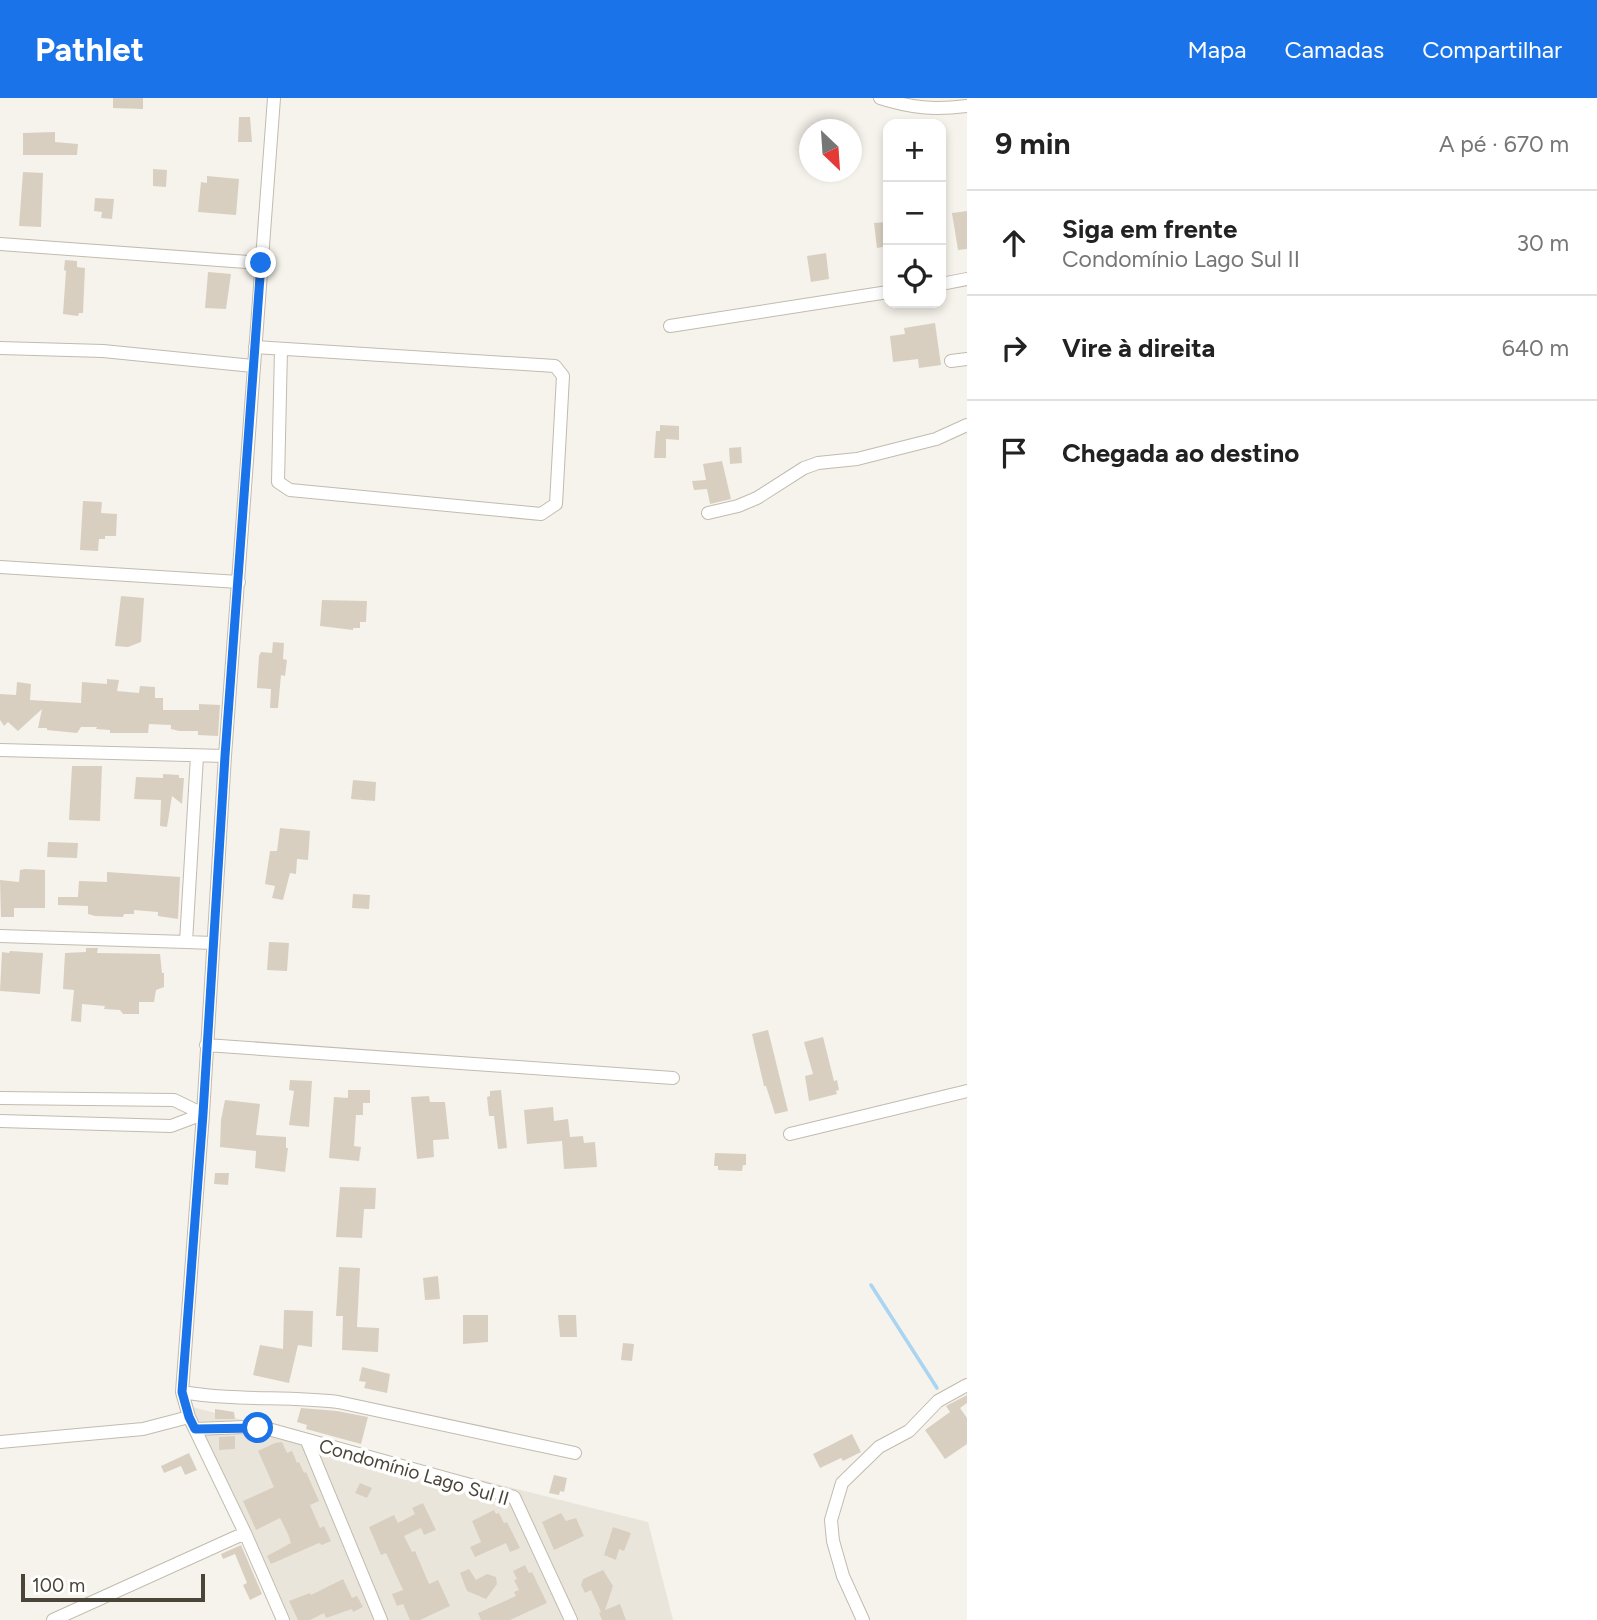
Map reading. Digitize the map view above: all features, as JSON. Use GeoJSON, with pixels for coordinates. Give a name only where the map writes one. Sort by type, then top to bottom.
{"type":"FeatureCollection","features":[{"type":"Feature","properties":{"kind":"street"},"geometry":{"type":"LineString","coordinates":[[274,98],[254,347],[182,1392],[189,1417],[283,1620]]}},
{"type":"Feature","properties":{"kind":"street"},"geometry":{"type":"LineString","coordinates":[[880,98],[906,106],[936,110],[967,106]]}},
{"type":"Feature","properties":{"kind":"street"},"geometry":{"type":"LineString","coordinates":[[0,244],[261,263]]}},
{"type":"Feature","properties":{"kind":"street"},"geometry":{"type":"LineString","coordinates":[[946,283],[967,279]]}},
{"type":"Feature","properties":{"kind":"street"},"geometry":{"type":"LineString","coordinates":[[670,326],[883,293]]}},
{"type":"Feature","properties":{"kind":"street"},"geometry":{"type":"LineString","coordinates":[[254,347],[555,366],[563,376],[556,504],[541,514],[290,490],[278,482],[281,349]]}},
{"type":"Feature","properties":{"kind":"street"},"geometry":{"type":"LineString","coordinates":[[0,348],[103,351],[253,366]]}},
{"type":"Feature","properties":{"kind":"street"},"geometry":{"type":"LineString","coordinates":[[951,361],[967,359]]}},
{"type":"Feature","properties":{"kind":"street"},"geometry":{"type":"LineString","coordinates":[[708,513],[757,498],[804,468],[818,463],[857,459],[936,439],[967,425]]}},
{"type":"Feature","properties":{"kind":"street"},"geometry":{"type":"LineString","coordinates":[[0,567],[239,582]]}},
{"type":"Feature","properties":{"kind":"street"},"geometry":{"type":"LineString","coordinates":[[0,750],[225,756]]}},
{"type":"Feature","properties":{"kind":"street"},"geometry":{"type":"LineString","coordinates":[[186,942],[197,755]]}},
{"type":"Feature","properties":{"kind":"street"},"geometry":{"type":"LineString","coordinates":[[0,936],[213,943]]}},
{"type":"Feature","properties":{"kind":"street"},"geometry":{"type":"LineString","coordinates":[[206,1045],[673,1078]]}},
{"type":"Feature","properties":{"kind":"street"},"geometry":{"type":"LineString","coordinates":[[790,1134],[967,1091]]}},
{"type":"Feature","properties":{"kind":"street"},"geometry":{"type":"LineString","coordinates":[[0,1098],[174,1100],[203,1114]]}},
{"type":"Feature","properties":{"kind":"street"},"geometry":{"type":"LineString","coordinates":[[0,1121],[171,1126],[203,1114]]}},
{"type":"Feature","properties":{"kind":"street"},"geometry":{"type":"LineString","coordinates":[[863,1620],[843,1576],[833,1541],[831,1520],[842,1483],[879,1447],[909,1431],[938,1401],[967,1385]]}},
{"type":"Feature","properties":{"kind":"street"},"geometry":{"type":"LineString","coordinates":[[182,1392],[257,1399],[308,1398],[338,1402],[575,1453]]}},
{"type":"Feature","properties":{"kind":"street"},"geometry":{"type":"LineString","coordinates":[[0,1442],[143,1429],[189,1417]]}},
{"type":"Feature","properties":{"kind":"street","name":"Condomínio Lago Sul II"},"geometry":{"type":"LineString","coordinates":[[195,1429],[258,1428],[514,1497],[571,1620]]}},
{"type":"Feature","properties":{"kind":"street","name":"Condomínio Lago Sul II"},"geometry":{"type":"LineString","coordinates":[[307,1441],[381,1620]]}},
{"type":"Feature","properties":{"kind":"street"},"geometry":{"type":"LineString","coordinates":[[52,1620],[245,1533]]}},
{"type":"Feature","properties":{"kind":"shaded area"},"geometry":{"type":"Polygon","coordinates":[[[192,1407],[648,1522],[673,1620],[288,1620],[210,1458],[192,1407]]]}},
{"type":"Feature","properties":{"kind":"building"},"geometry":{"type":"Polygon","coordinates":[[[113,98],[143,98],[143,109],[113,108],[113,98]]]}},
{"type":"Feature","properties":{"kind":"building"},"geometry":{"type":"Polygon","coordinates":[[[239,117],[250,117],[252,142],[238,142],[239,117]]]}},
{"type":"Feature","properties":{"kind":"building"},"geometry":{"type":"Polygon","coordinates":[[[55,132],[55,142],[78,144],[77,155],[23,155],[23,133],[55,132]]]}},
{"type":"Feature","properties":{"kind":"building"},"geometry":{"type":"Polygon","coordinates":[[[153,169],[167,170],[166,187],[153,186],[153,169]]]}},
{"type":"Feature","properties":{"kind":"building"},"geometry":{"type":"Polygon","coordinates":[[[23,172],[43,173],[41,227],[19,226],[23,172]]]}},
{"type":"Feature","properties":{"kind":"building"},"geometry":{"type":"Polygon","coordinates":[[[207,176],[239,179],[236,215],[198,212],[201,182],[207,183],[207,176]]]}},
{"type":"Feature","properties":{"kind":"building"},"geometry":{"type":"Polygon","coordinates":[[[95,198],[114,199],[112,219],[101,218],[102,212],[94,211],[95,198]]]}},
{"type":"Feature","properties":{"kind":"building"},"geometry":{"type":"Polygon","coordinates":[[[967,211],[967,249],[958,250],[952,213],[967,211]]]}},
{"type":"Feature","properties":{"kind":"building"},"geometry":{"type":"Polygon","coordinates":[[[883,222],[883,247],[877,248],[874,223],[883,222]]]}},
{"type":"Feature","properties":{"kind":"building"},"geometry":{"type":"Polygon","coordinates":[[[826,253],[829,279],[811,282],[807,256],[826,253]]]}},
{"type":"Feature","properties":{"kind":"building"},"geometry":{"type":"Polygon","coordinates":[[[65,260],[77,261],[77,267],[85,268],[83,313],[78,316],[63,314],[65,260]]]}},
{"type":"Feature","properties":{"kind":"building"},"geometry":{"type":"Polygon","coordinates":[[[208,272],[231,274],[226,309],[205,308],[208,272]]]}},
{"type":"Feature","properties":{"kind":"building"},"geometry":{"type":"Polygon","coordinates":[[[935,323],[941,365],[919,368],[918,359],[893,362],[890,336],[905,334],[904,328],[935,323]]]}},
{"type":"Feature","properties":{"kind":"building"},"geometry":{"type":"Polygon","coordinates":[[[660,425],[679,426],[679,440],[666,439],[666,458],[654,458],[656,431],[660,431],[660,425]]]}},
{"type":"Feature","properties":{"kind":"building"},"geometry":{"type":"Polygon","coordinates":[[[741,447],[742,463],[730,464],[729,448],[741,447]]]}},
{"type":"Feature","properties":{"kind":"building"},"geometry":{"type":"Polygon","coordinates":[[[722,461],[731,499],[710,504],[707,489],[694,490],[692,481],[706,480],[703,464],[722,461]]]}},
{"type":"Feature","properties":{"kind":"building"},"geometry":{"type":"Polygon","coordinates":[[[83,501],[102,502],[101,513],[117,514],[116,536],[99,539],[98,551],[80,550],[83,501]]]}},
{"type":"Feature","properties":{"kind":"building"},"geometry":{"type":"Polygon","coordinates":[[[121,596],[144,598],[141,642],[128,647],[115,646],[121,596]]]}},
{"type":"Feature","properties":{"kind":"building"},"geometry":{"type":"Polygon","coordinates":[[[322,600],[367,601],[366,622],[360,622],[360,628],[353,630],[320,626],[322,600]]]}},
{"type":"Feature","properties":{"kind":"building"},"geometry":{"type":"Polygon","coordinates":[[[273,642],[284,643],[283,659],[287,660],[285,676],[281,675],[278,708],[270,708],[271,689],[257,688],[259,656],[261,652],[272,653],[273,642]]]}},
{"type":"Feature","properties":{"kind":"building"},"geometry":{"type":"Polygon","coordinates":[[[107,679],[119,680],[117,691],[139,693],[140,686],[155,687],[155,698],[163,698],[163,710],[199,710],[199,704],[220,705],[218,736],[198,735],[198,731],[179,731],[171,729],[171,725],[149,724],[148,733],[110,733],[110,730],[96,729],[97,727],[81,727],[77,733],[47,730],[38,728],[42,709],[18,731],[8,722],[4,726],[0,720],[0,694],[16,695],[17,682],[31,684],[30,700],[81,703],[82,682],[107,684],[107,679]]]}},
{"type":"Feature","properties":{"kind":"building"},"geometry":{"type":"Polygon","coordinates":[[[72,766],[102,766],[100,821],[69,820],[72,766]]]}},
{"type":"Feature","properties":{"kind":"building"},"geometry":{"type":"Polygon","coordinates":[[[163,774],[184,778],[182,804],[172,796],[167,827],[160,826],[161,800],[134,799],[136,777],[163,778],[163,774]]]}},
{"type":"Feature","properties":{"kind":"building"},"geometry":{"type":"Polygon","coordinates":[[[353,780],[376,782],[375,801],[351,799],[353,780]]]}},
{"type":"Feature","properties":{"kind":"building"},"geometry":{"type":"Polygon","coordinates":[[[280,828],[310,831],[308,860],[297,859],[296,874],[290,873],[283,900],[272,898],[275,886],[265,884],[270,851],[277,851],[280,828]]]}},
{"type":"Feature","properties":{"kind":"building"},"geometry":{"type":"Polygon","coordinates":[[[48,842],[78,843],[77,858],[47,857],[48,842]]]}},
{"type":"Feature","properties":{"kind":"building"},"geometry":{"type":"Polygon","coordinates":[[[20,870],[45,870],[45,908],[14,908],[14,917],[1,917],[0,880],[19,882],[20,870]]]}},
{"type":"Feature","properties":{"kind":"building"},"geometry":{"type":"Polygon","coordinates":[[[107,872],[180,877],[178,919],[158,916],[158,912],[134,910],[134,914],[124,914],[123,917],[95,916],[88,914],[88,906],[58,905],[58,897],[78,897],[79,881],[107,882],[107,872]]]}},
{"type":"Feature","properties":{"kind":"building"},"geometry":{"type":"Polygon","coordinates":[[[353,894],[370,895],[369,909],[352,908],[353,894]]]}},
{"type":"Feature","properties":{"kind":"building"},"geometry":{"type":"Polygon","coordinates":[[[269,942],[289,943],[287,971],[267,970],[269,942]]]}},
{"type":"Feature","properties":{"kind":"building"},"geometry":{"type":"Polygon","coordinates":[[[86,948],[98,948],[97,953],[160,954],[164,987],[156,990],[154,1002],[139,1002],[139,1014],[123,1014],[120,1010],[104,1009],[105,1006],[82,1004],[81,1022],[71,1021],[74,990],[63,989],[65,953],[86,952],[86,948]]]}},
{"type":"Feature","properties":{"kind":"building"},"geometry":{"type":"Polygon","coordinates":[[[2,952],[43,953],[40,994],[0,991],[2,952]]]}},
{"type":"Feature","properties":{"kind":"building"},"geometry":{"type":"Polygon","coordinates":[[[768,1030],[788,1111],[775,1114],[764,1086],[752,1034],[768,1030]]]}},
{"type":"Feature","properties":{"kind":"building"},"geometry":{"type":"Polygon","coordinates":[[[823,1037],[834,1081],[837,1080],[839,1090],[836,1091],[837,1094],[809,1101],[805,1076],[813,1074],[804,1042],[823,1037]]]}},
{"type":"Feature","properties":{"kind":"building"},"geometry":{"type":"Polygon","coordinates":[[[290,1080],[312,1081],[309,1127],[289,1125],[294,1091],[289,1090],[290,1080]]]}},
{"type":"Feature","properties":{"kind":"building"},"geometry":{"type":"Polygon","coordinates":[[[348,1090],[370,1090],[370,1103],[363,1103],[363,1115],[356,1115],[354,1146],[361,1147],[359,1161],[329,1158],[334,1097],[348,1098],[348,1090]]]}},
{"type":"Feature","properties":{"kind":"building"},"geometry":{"type":"Polygon","coordinates":[[[501,1090],[507,1148],[498,1149],[494,1116],[489,1116],[487,1097],[490,1096],[490,1091],[501,1090]]]}},
{"type":"Feature","properties":{"kind":"building"},"geometry":{"type":"Polygon","coordinates":[[[429,1096],[430,1102],[445,1102],[449,1139],[433,1140],[434,1157],[417,1159],[411,1097],[429,1096]]]}},
{"type":"Feature","properties":{"kind":"building"},"geometry":{"type":"Polygon","coordinates":[[[225,1100],[260,1104],[256,1135],[286,1137],[288,1148],[285,1172],[255,1168],[256,1151],[220,1147],[225,1100]]]}},
{"type":"Feature","properties":{"kind":"building"},"geometry":{"type":"Polygon","coordinates":[[[553,1107],[554,1121],[568,1119],[570,1137],[583,1136],[584,1143],[595,1142],[597,1167],[564,1169],[562,1141],[527,1144],[524,1110],[553,1107]]]}},
{"type":"Feature","properties":{"kind":"building"},"geometry":{"type":"Polygon","coordinates":[[[715,1153],[746,1154],[746,1165],[743,1165],[742,1171],[718,1170],[718,1166],[714,1166],[715,1153]]]}},
{"type":"Feature","properties":{"kind":"building"},"geometry":{"type":"Polygon","coordinates":[[[215,1173],[229,1173],[228,1185],[214,1184],[215,1173]]]}},
{"type":"Feature","properties":{"kind":"building"},"geometry":{"type":"Polygon","coordinates":[[[340,1187],[376,1188],[375,1209],[364,1209],[362,1238],[336,1237],[340,1187]]]}},
{"type":"Feature","properties":{"kind":"building"},"geometry":{"type":"Polygon","coordinates":[[[339,1267],[360,1268],[357,1327],[379,1328],[378,1352],[342,1350],[343,1316],[336,1316],[339,1267]]]}},
{"type":"Feature","properties":{"kind":"building"},"geometry":{"type":"Polygon","coordinates":[[[438,1276],[440,1299],[425,1300],[423,1278],[438,1276]]]}},
{"type":"Feature","properties":{"kind":"building"},"geometry":{"type":"Polygon","coordinates":[[[284,1310],[313,1311],[312,1347],[298,1345],[289,1383],[253,1375],[260,1345],[283,1349],[284,1310]]]}},
{"type":"Feature","properties":{"kind":"building"},"geometry":{"type":"Polygon","coordinates":[[[463,1315],[488,1315],[488,1342],[463,1344],[463,1315]]]}},
{"type":"Feature","properties":{"kind":"building"},"geometry":{"type":"Polygon","coordinates":[[[558,1315],[576,1315],[577,1337],[560,1337],[558,1315]]]}},
{"type":"Feature","properties":{"kind":"building"},"geometry":{"type":"Polygon","coordinates":[[[623,1343],[634,1344],[632,1361],[621,1360],[623,1343]]]}},
{"type":"Feature","properties":{"kind":"building"},"geometry":{"type":"Polygon","coordinates":[[[362,1367],[390,1374],[387,1393],[364,1388],[366,1382],[359,1381],[362,1367]]]}},
{"type":"Feature","properties":{"kind":"building"},"geometry":{"type":"Polygon","coordinates":[[[967,1395],[967,1403],[960,1408],[967,1418],[967,1444],[945,1459],[925,1430],[950,1412],[946,1406],[967,1395]]]}},
{"type":"Feature","properties":{"kind":"building"},"geometry":{"type":"Polygon","coordinates":[[[301,1408],[368,1417],[361,1444],[306,1429],[307,1425],[297,1422],[301,1408]]]}},
{"type":"Feature","properties":{"kind":"building"},"geometry":{"type":"Polygon","coordinates":[[[215,1409],[234,1412],[235,1419],[215,1419],[215,1409]]]}},
{"type":"Feature","properties":{"kind":"building"},"geometry":{"type":"Polygon","coordinates":[[[852,1434],[861,1452],[820,1468],[813,1454],[852,1434]]]}},
{"type":"Feature","properties":{"kind":"building"},"geometry":{"type":"Polygon","coordinates":[[[235,1436],[235,1449],[219,1450],[219,1437],[235,1436]]]}},
{"type":"Feature","properties":{"kind":"building"},"geometry":{"type":"Polygon","coordinates":[[[282,1442],[287,1453],[292,1451],[297,1463],[299,1462],[304,1473],[306,1472],[319,1501],[310,1505],[320,1528],[324,1526],[331,1541],[322,1545],[319,1543],[271,1564],[267,1556],[291,1543],[288,1534],[280,1518],[256,1530],[243,1501],[274,1487],[258,1451],[282,1442]]]}},
{"type":"Feature","properties":{"kind":"building"},"geometry":{"type":"Polygon","coordinates":[[[189,1453],[197,1470],[185,1475],[181,1466],[164,1473],[161,1466],[189,1453]]]}},
{"type":"Feature","properties":{"kind":"building"},"geometry":{"type":"Polygon","coordinates":[[[554,1475],[567,1478],[564,1492],[560,1491],[559,1495],[549,1493],[554,1475]]]}},
{"type":"Feature","properties":{"kind":"building"},"geometry":{"type":"Polygon","coordinates":[[[360,1483],[372,1488],[367,1498],[355,1493],[360,1483]]]}},
{"type":"Feature","properties":{"kind":"building"},"geometry":{"type":"Polygon","coordinates":[[[423,1503],[436,1530],[424,1535],[421,1528],[404,1536],[412,1552],[415,1551],[429,1584],[438,1580],[450,1606],[420,1620],[410,1620],[403,1604],[397,1606],[392,1594],[403,1590],[386,1553],[381,1555],[369,1527],[394,1515],[398,1523],[415,1514],[412,1508],[423,1503]]]}},
{"type":"Feature","properties":{"kind":"building"},"geometry":{"type":"Polygon","coordinates":[[[494,1510],[496,1514],[499,1513],[504,1523],[507,1522],[520,1548],[510,1552],[506,1543],[475,1557],[470,1547],[481,1542],[472,1521],[494,1510]]]}},
{"type":"Feature","properties":{"kind":"building"},"geometry":{"type":"Polygon","coordinates":[[[561,1513],[566,1521],[576,1518],[584,1536],[554,1550],[542,1522],[561,1513]]]}},
{"type":"Feature","properties":{"kind":"building"},"geometry":{"type":"Polygon","coordinates":[[[613,1527],[631,1533],[624,1551],[619,1549],[616,1560],[604,1555],[613,1527]]]}},
{"type":"Feature","properties":{"kind":"building"},"geometry":{"type":"Polygon","coordinates":[[[241,1545],[262,1594],[250,1600],[243,1585],[247,1583],[235,1554],[223,1559],[221,1554],[241,1545]]]}},
{"type":"Feature","properties":{"kind":"building"},"geometry":{"type":"Polygon","coordinates":[[[525,1565],[529,1573],[532,1572],[547,1603],[510,1620],[481,1620],[478,1613],[516,1596],[514,1592],[519,1590],[513,1571],[525,1565]]]}},
{"type":"Feature","properties":{"kind":"building"},"geometry":{"type":"Polygon","coordinates":[[[469,1569],[476,1580],[487,1574],[496,1577],[497,1584],[486,1599],[467,1591],[460,1573],[469,1569]]]}},
{"type":"Feature","properties":{"kind":"building"},"geometry":{"type":"Polygon","coordinates":[[[603,1570],[613,1586],[605,1610],[620,1604],[626,1620],[602,1620],[591,1590],[585,1593],[581,1585],[583,1579],[603,1570]]]}},
{"type":"Feature","properties":{"kind":"building"},"geometry":{"type":"Polygon","coordinates":[[[343,1579],[352,1598],[357,1596],[363,1607],[326,1618],[324,1613],[310,1620],[298,1620],[289,1601],[310,1593],[311,1595],[343,1579]]]}},
{"type":"Feature","properties":{"kind":"waterway"},"geometry":{"type":"LineString","coordinates":[[871,1285],[937,1388]]}},
{"type":"Feature","properties":{"kind":"route"},"geometry":{"type":"LineString","coordinates":[[258,1428],[195,1429],[182,1392],[261,263]]}}]}
